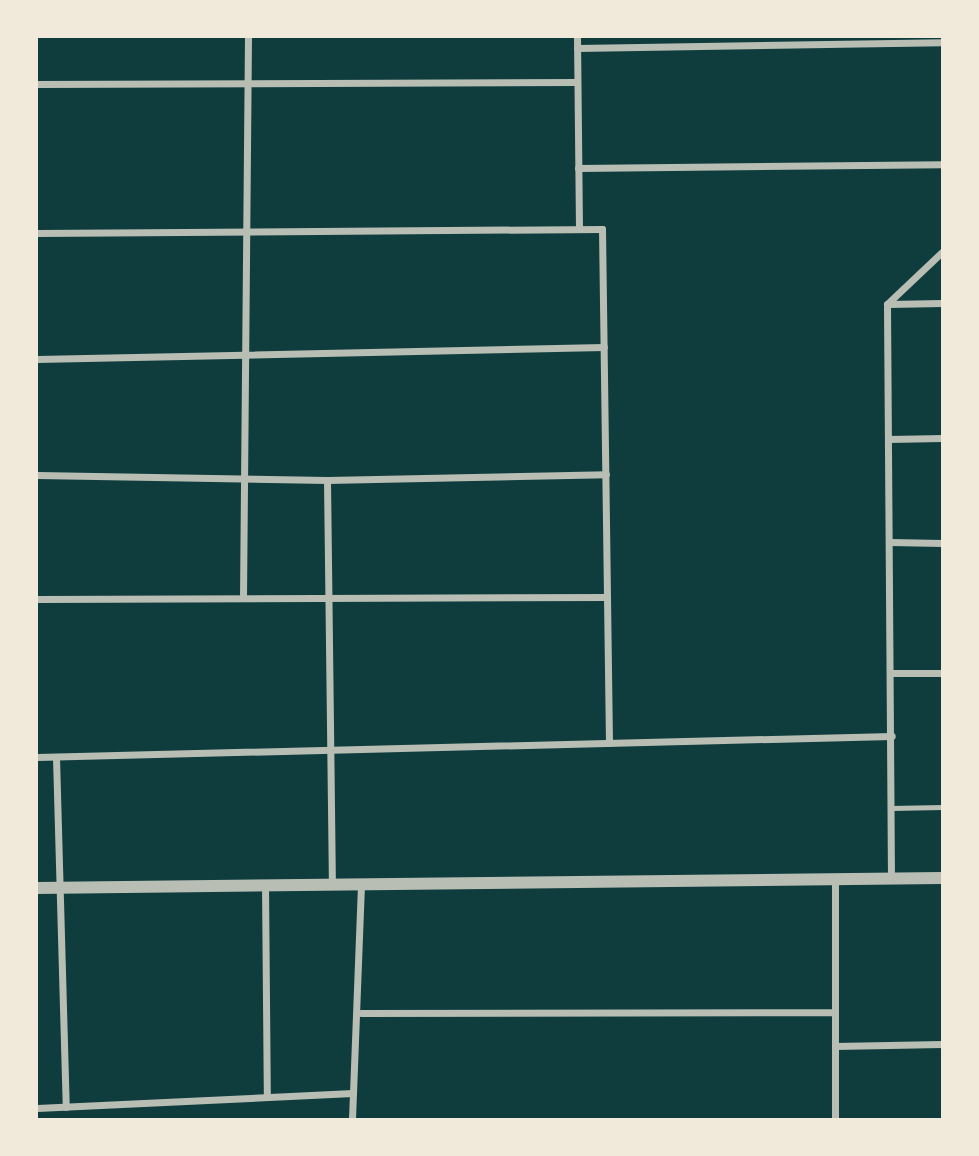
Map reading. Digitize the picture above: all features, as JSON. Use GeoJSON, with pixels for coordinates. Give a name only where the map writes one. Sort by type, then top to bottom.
{"type":"FeatureCollection","features":[{"type":"Feature","properties":{"kind":"street"},"geometry":{"type":"LineString","coordinates":[[243,598],[248,37]]}},
{"type":"Feature","properties":{"kind":"street"},"geometry":{"type":"LineString","coordinates":[[577,37],[579,229]]}},
{"type":"Feature","properties":{"kind":"street"},"geometry":{"type":"LineString","coordinates":[[577,48],[942,42]]}},
{"type":"Feature","properties":{"kind":"street"},"geometry":{"type":"LineString","coordinates":[[37,84],[578,82]]}},
{"type":"Feature","properties":{"kind":"street"},"geometry":{"type":"LineString","coordinates":[[578,169],[942,164]]}},
{"type":"Feature","properties":{"kind":"street"},"geometry":{"type":"LineString","coordinates":[[37,233],[602,229],[609,743]]}},
{"type":"Feature","properties":{"kind":"street"},"geometry":{"type":"LineString","coordinates":[[891,878],[892,673],[887,304],[942,252]]}},
{"type":"Feature","properties":{"kind":"street"},"geometry":{"type":"LineString","coordinates":[[887,304],[942,303]]}},
{"type":"Feature","properties":{"kind":"street"},"geometry":{"type":"LineString","coordinates":[[37,359],[604,347]]}},
{"type":"Feature","properties":{"kind":"street"},"geometry":{"type":"LineString","coordinates":[[889,439],[942,438]]}},
{"type":"Feature","properties":{"kind":"street"},"geometry":{"type":"LineString","coordinates":[[37,475],[327,480],[606,474]]}},
{"type":"Feature","properties":{"kind":"street"},"geometry":{"type":"LineString","coordinates":[[327,480],[332,885]]}},
{"type":"Feature","properties":{"kind":"street"},"geometry":{"type":"LineString","coordinates":[[890,542],[942,543]]}},
{"type":"Feature","properties":{"kind":"street"},"geometry":{"type":"LineString","coordinates":[[37,600],[231,603],[243,598],[328,600],[607,597]]}},
{"type":"Feature","properties":{"kind":"street"},"geometry":{"type":"LineString","coordinates":[[892,673],[942,673]]}},
{"type":"Feature","properties":{"kind":"street"},"geometry":{"type":"LineString","coordinates":[[37,757],[892,736]]}},
{"type":"Feature","properties":{"kind":"street"},"geometry":{"type":"LineString","coordinates":[[56,757],[66,1107]]}},
{"type":"Feature","properties":{"kind":"street"},"geometry":{"type":"LineString","coordinates":[[37,888],[942,878]]}},
{"type":"Feature","properties":{"kind":"street"},"geometry":{"type":"LineString","coordinates":[[835,879],[835,1119]]}},
{"type":"Feature","properties":{"kind":"street"},"geometry":{"type":"LineString","coordinates":[[352,1119],[361,1013],[361,883]]}},
{"type":"Feature","properties":{"kind":"street"},"geometry":{"type":"LineString","coordinates":[[265,886],[267,1096]]}},
{"type":"Feature","properties":{"kind":"street"},"geometry":{"type":"LineString","coordinates":[[361,1013],[835,1012]]}},
{"type":"Feature","properties":{"kind":"street"},"geometry":{"type":"LineString","coordinates":[[835,1046],[942,1044]]}},
{"type":"Feature","properties":{"kind":"street"},"geometry":{"type":"LineString","coordinates":[[37,1108],[353,1093]]}},
{"type":"Feature","properties":{"kind":"lane"},"geometry":{"type":"LineString","coordinates":[[890,808],[942,807]]}}]}
